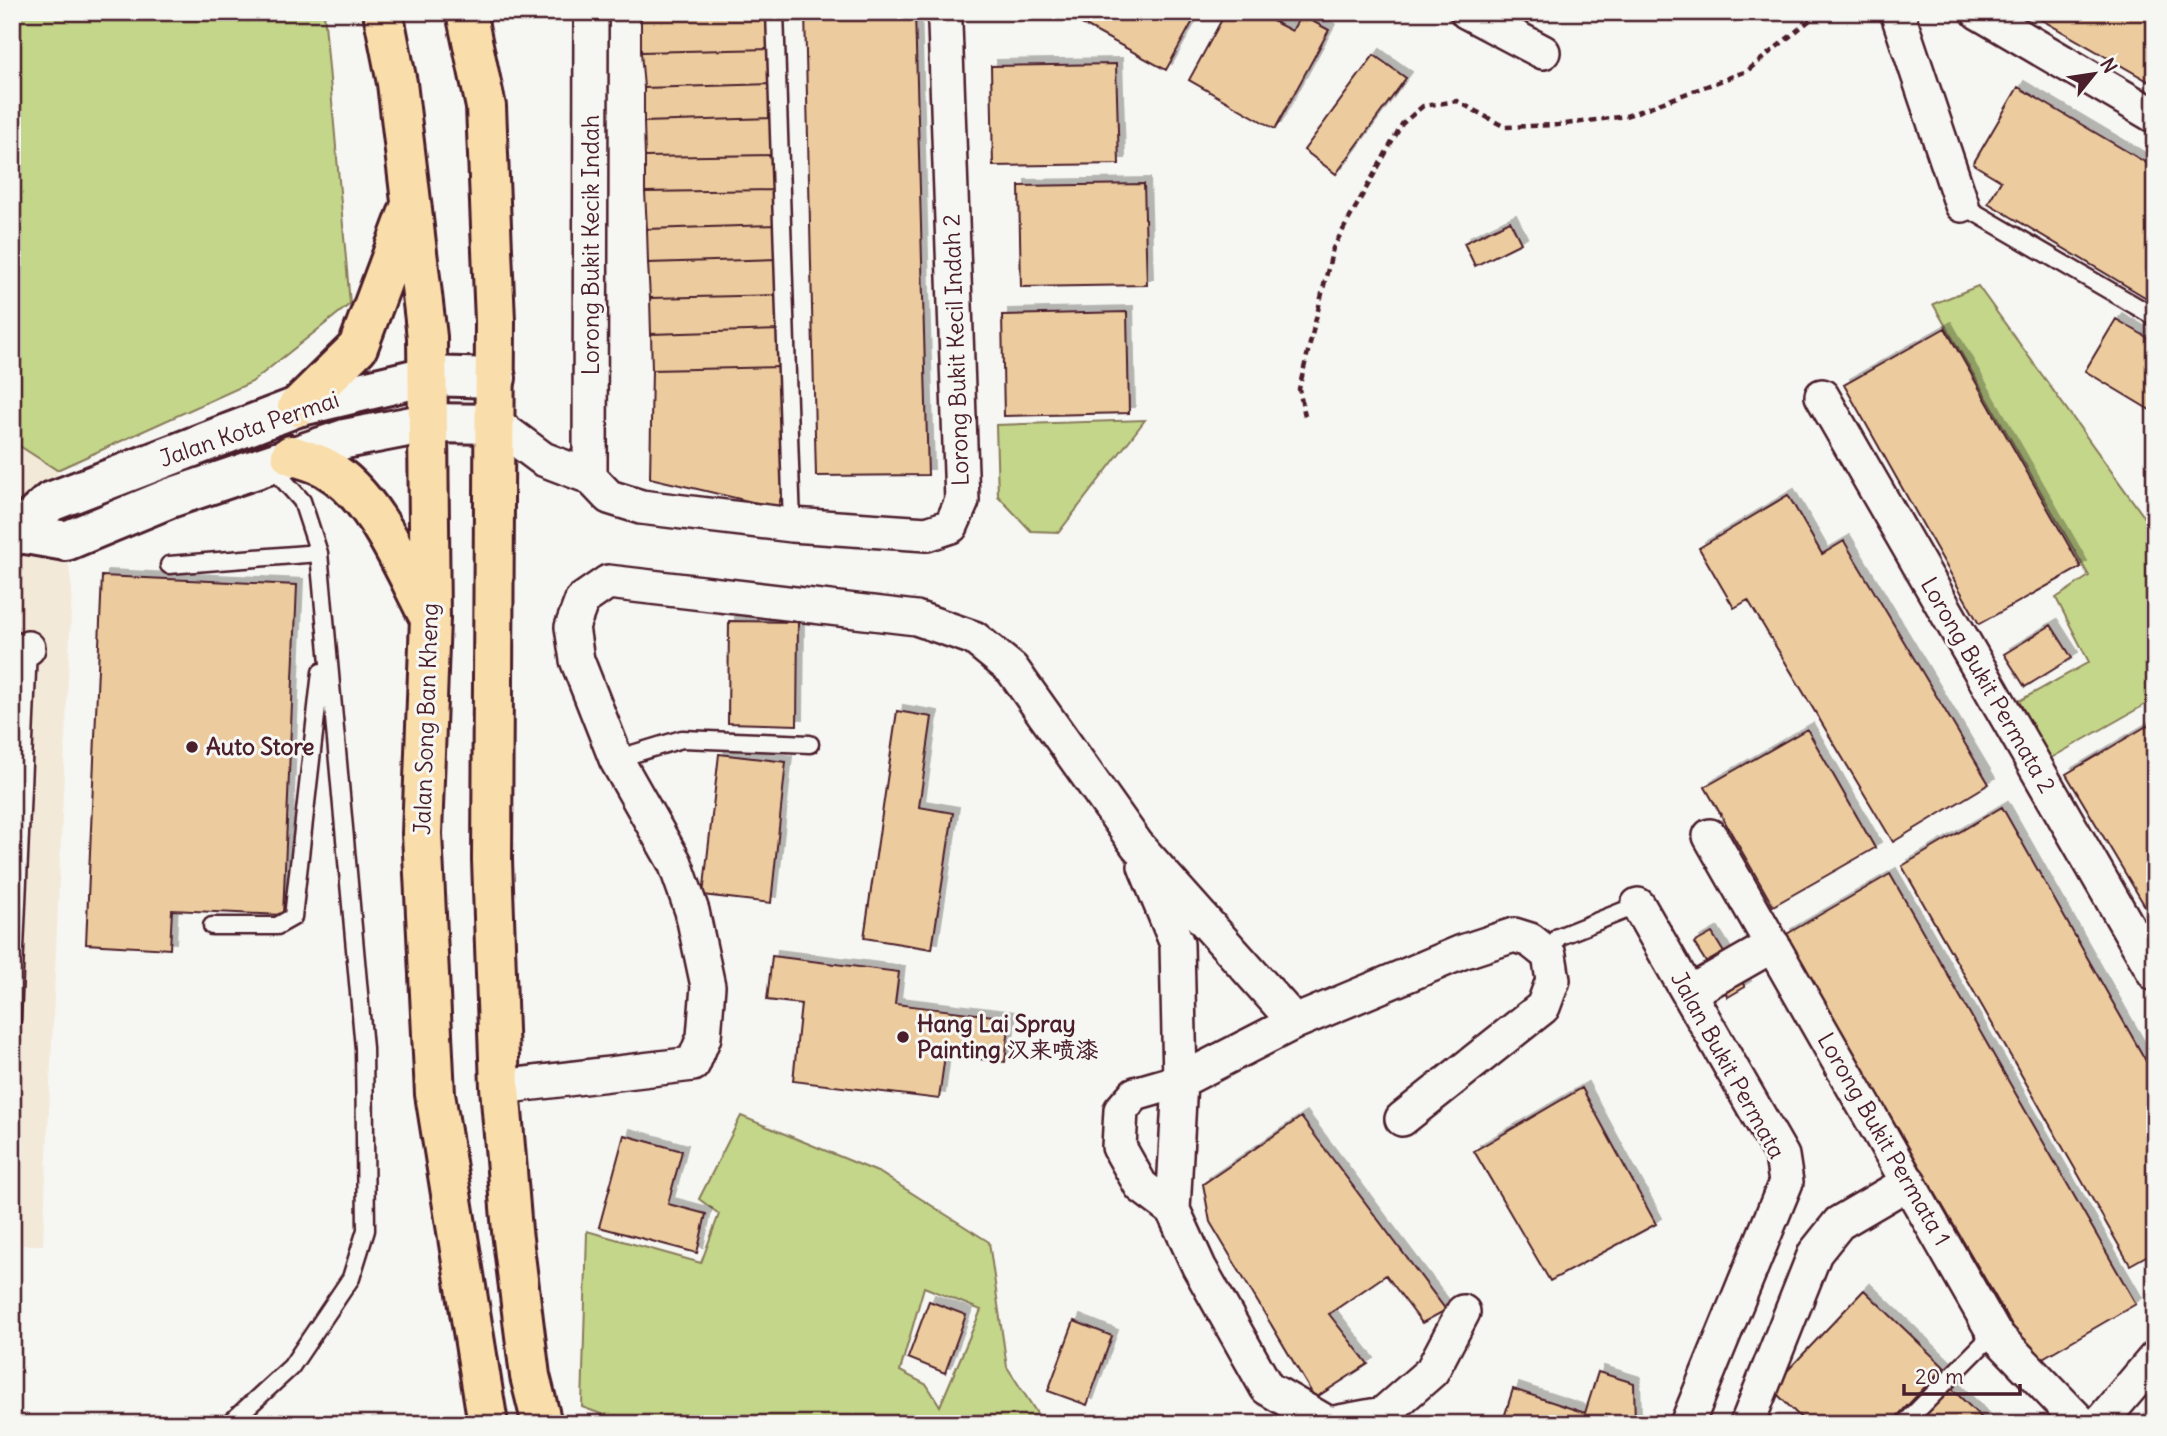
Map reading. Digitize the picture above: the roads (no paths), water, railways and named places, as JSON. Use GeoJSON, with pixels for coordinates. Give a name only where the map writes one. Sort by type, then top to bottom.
{"type":"FeatureCollection","features":[{"type":"Feature","properties":{"kind":"main road","name":"Jalan Song Ban Kheng"},"geometry":{"type":"LineString","coordinates":[[383,12],[397,83],[427,337],[430,618],[422,834],[435,1094],[488,1424]]}},
{"type":"Feature","properties":{"kind":"main road"},"geometry":{"type":"LineString","coordinates":[[466,12],[486,107],[496,378],[492,860],[500,1087],[512,1231],[530,1376],[542,1424]]}},
{"type":"Feature","properties":{"kind":"main road"},"geometry":{"type":"LineString","coordinates":[[297,407],[358,347],[411,204]]}},
{"type":"Feature","properties":{"kind":"main road","name":"Jalan Kota Permai"},"geometry":{"type":"LineString","coordinates":[[16,535],[50,502],[297,407],[427,376],[496,378]]}},
{"type":"Feature","properties":{"kind":"main road","name":"Jalan Kota Permai"},"geometry":{"type":"LineString","coordinates":[[16,535],[66,541],[280,459],[345,439],[428,423],[496,424]]}},
{"type":"Feature","properties":{"kind":"main road"},"geometry":{"type":"LineString","coordinates":[[280,459],[327,468],[352,489],[381,527],[430,618]]}},
{"type":"Feature","properties":{"kind":"street","name":"Lorong Bukit Kecik Indah"},"geometry":{"type":"LineString","coordinates":[[590,477],[591,12]]}},
{"type":"Feature","properties":{"kind":"street"},"geometry":{"type":"LineString","coordinates":[[1467,12],[1543,52]]}},
{"type":"Feature","properties":{"kind":"street"},"geometry":{"type":"LineString","coordinates":[[1897,12],[1962,205]]}},
{"type":"Feature","properties":{"kind":"street"},"geometry":{"type":"LineString","coordinates":[[1978,12],[2155,116]]}},
{"type":"Feature","properties":{"kind":"street","name":"Lorong Bukit Kecil Indah 2"},"geometry":{"type":"LineString","coordinates":[[496,424],[543,459],[590,477],[609,497],[641,507],[792,525],[927,534],[951,526],[962,501],[945,24]]}},
{"type":"Feature","properties":{"kind":"street","name":"Lorong Bukit Permata 2"},"geometry":{"type":"LineString","coordinates":[[1822,396],[2155,974]]}},
{"type":"Feature","properties":{"kind":"street"},"geometry":{"type":"LineString","coordinates":[[500,1087],[693,1064],[704,1037],[708,986],[692,911],[675,863],[616,759],[577,660],[572,627],[582,600],[608,582],[916,618],[974,638],[1012,669],[1136,845],[1295,1022]]}},
{"type":"Feature","properties":{"kind":"street","name":"Lorong Bukit Permata 1"},"geometry":{"type":"LineString","coordinates":[[1710,836],[1994,1333],[2082,1424]]}},
{"type":"Feature","properties":{"kind":"street"},"geometry":{"type":"LineString","coordinates":[[1136,845],[1177,944],[1180,1081],[1173,1210],[1199,1267],[1267,1388],[1329,1424],[1382,1414],[1432,1371],[1463,1312]]}},
{"type":"Feature","properties":{"kind":"street","name":"Jalan Bukit Permata"},"geometry":{"type":"LineString","coordinates":[[1638,905],[1782,1156],[1786,1182],[1687,1424]]}},
{"type":"Feature","properties":{"kind":"street"},"geometry":{"type":"LineString","coordinates":[[1173,1210],[1141,1186],[1119,1147],[1121,1110],[1135,1094],[1180,1081],[1295,1022],[1462,952],[1514,935],[1530,940],[1549,955],[1553,980],[1543,1007],[1402,1119]]}},
{"type":"Feature","properties":{"kind":"street"},"geometry":{"type":"LineString","coordinates":[[1689,993],[1773,945]]}},
{"type":"Feature","properties":{"kind":"street"},"geometry":{"type":"LineString","coordinates":[[1747,1424],[1815,1253],[1839,1223],[1909,1182]]}},
{"type":"Feature","properties":{"kind":"street"},"geometry":{"type":"LineString","coordinates":[[2099,1424],[2155,1358]]}},
{"type":"Feature","properties":{"kind":"lane"},"geometry":{"type":"LineString","coordinates":[[775,12],[792,525]]}},
{"type":"Feature","properties":{"kind":"lane"},"geometry":{"type":"LineString","coordinates":[[1962,205],[2155,317]]}},
{"type":"Feature","properties":{"kind":"lane"},"geometry":{"type":"LineString","coordinates":[[229,1424],[291,1367],[351,1278],[366,1230],[364,1048],[319,553],[302,501],[280,459]]}},
{"type":"Feature","properties":{"kind":"lane"},"geometry":{"type":"LineString","coordinates":[[169,565],[319,553]]}},
{"type":"Feature","properties":{"kind":"lane"},"geometry":{"type":"LineString","coordinates":[[212,926],[277,926],[293,917],[325,642]]}},
{"type":"Feature","properties":{"kind":"lane"},"geometry":{"type":"LineString","coordinates":[[12,1019],[20,652]]}},
{"type":"Feature","properties":{"kind":"lane"},"geometry":{"type":"LineString","coordinates":[[616,759],[682,739],[810,744]]}},
{"type":"Feature","properties":{"kind":"lane"},"geometry":{"type":"LineString","coordinates":[[1549,955],[1558,937],[1638,905]]}},
{"type":"Feature","properties":{"kind":"lane"},"geometry":{"type":"LineString","coordinates":[[1904,1424],[1994,1333]]}},
{"type":"Feature","properties":{"kind":"place","name":"Auto Store"},"geometry":{"type":"Point","coordinates":[192,747]}},
{"type":"Feature","properties":{"kind":"place","name":"Hang Lai Spray Painting 汉来喷漆"},"geometry":{"type":"Point","coordinates":[903,1037]}}]}
